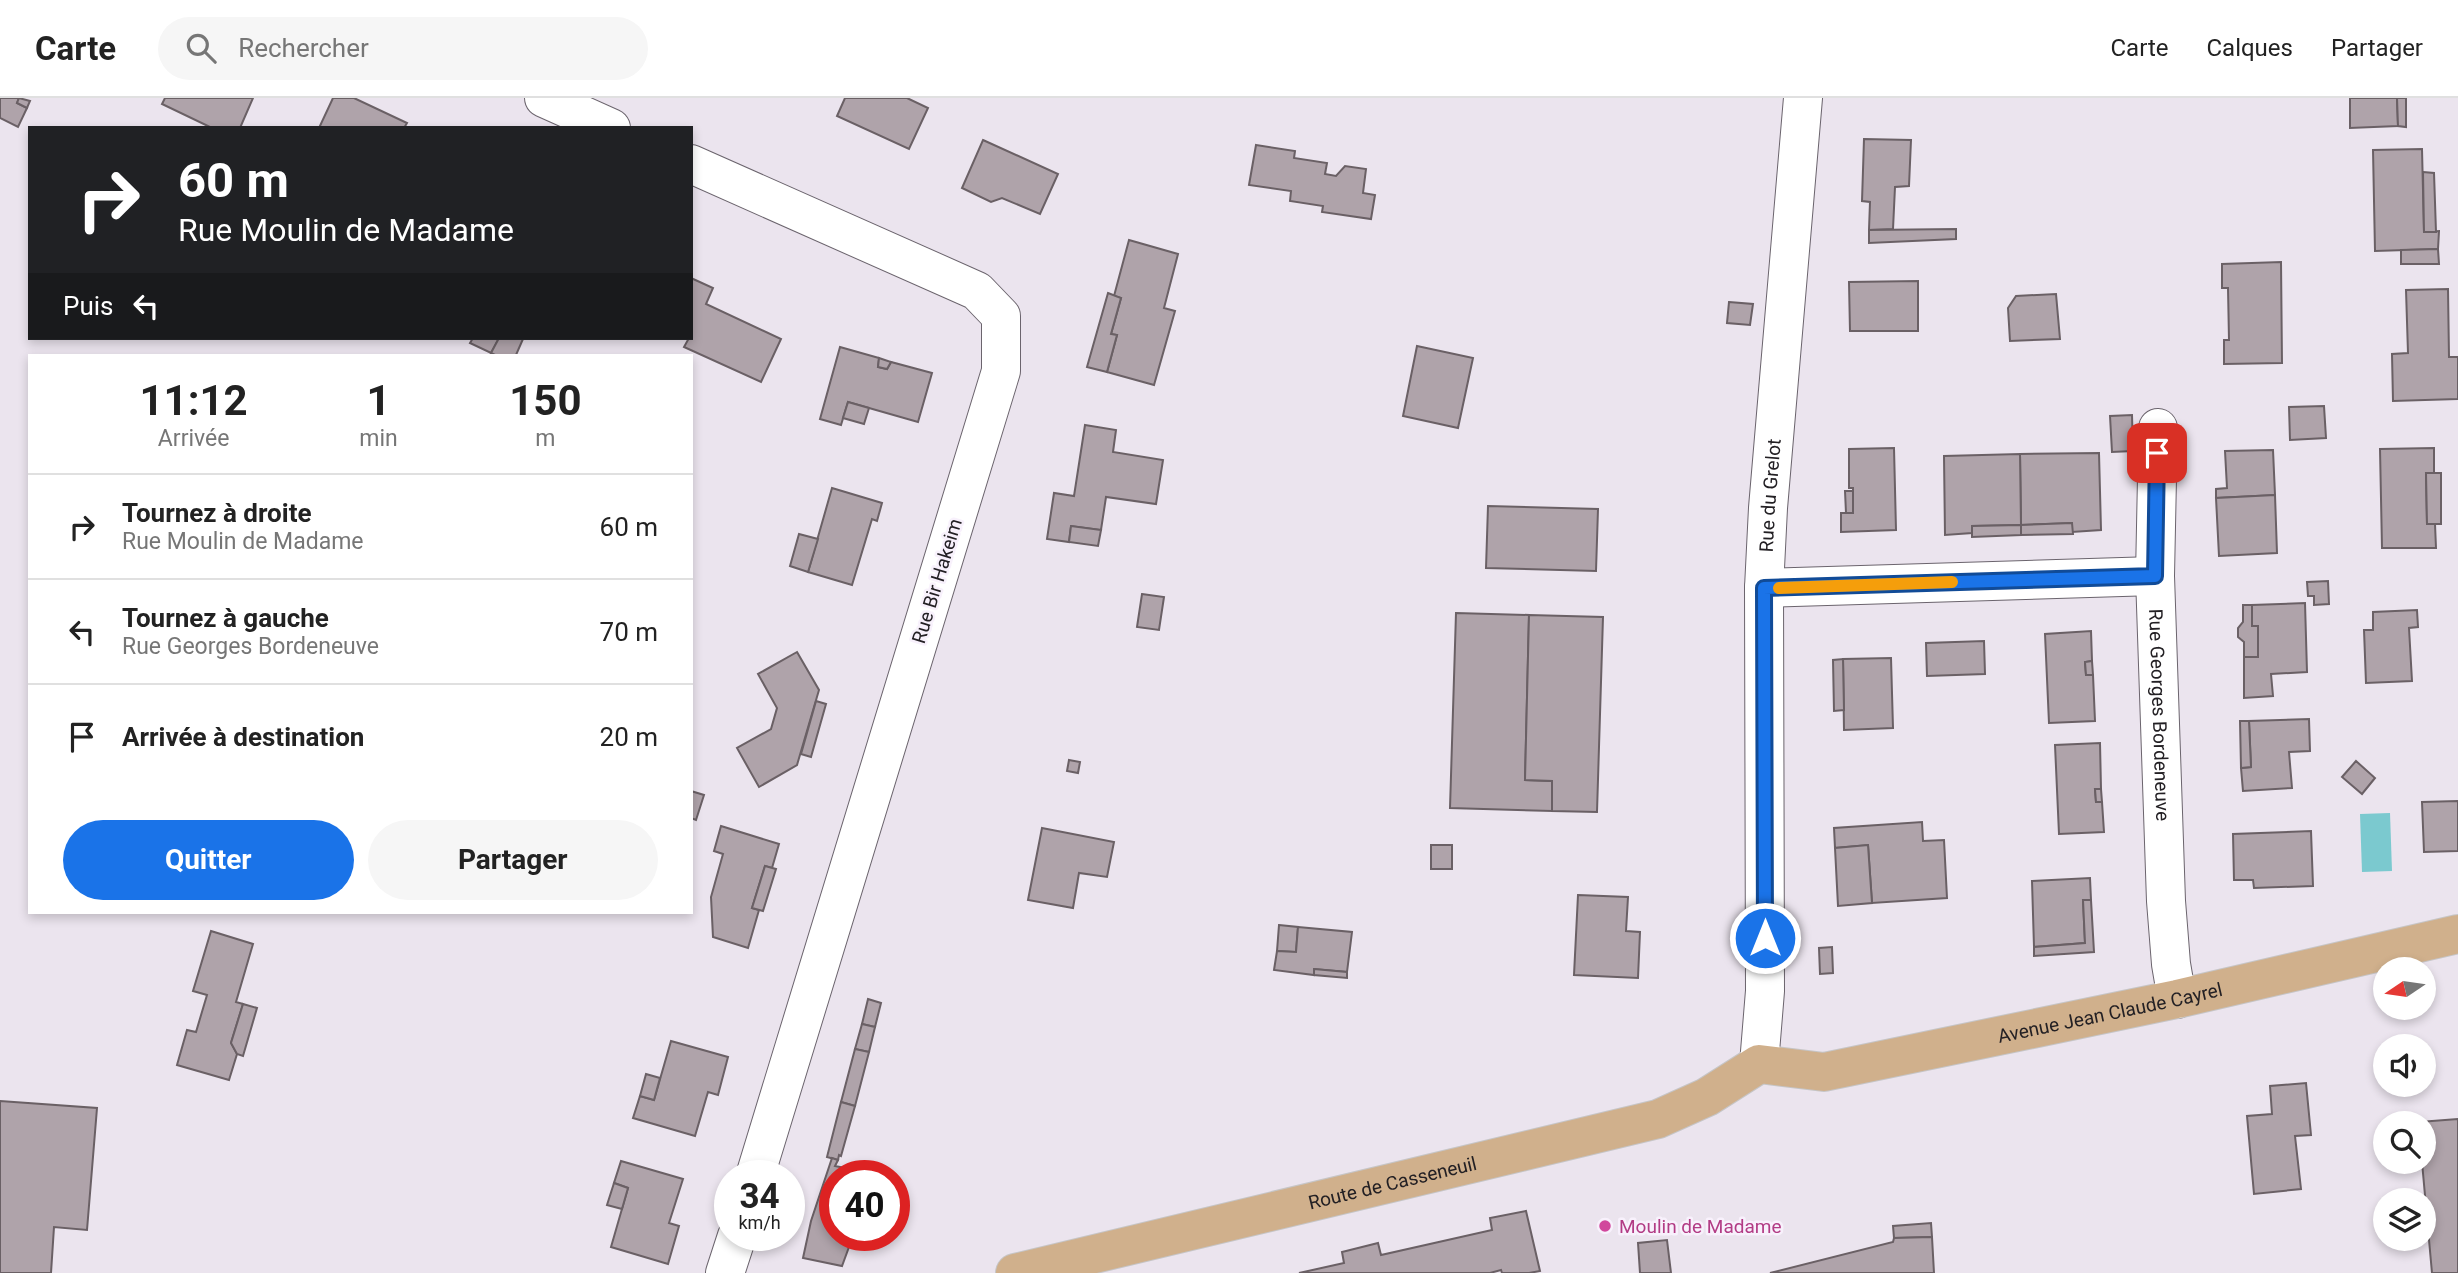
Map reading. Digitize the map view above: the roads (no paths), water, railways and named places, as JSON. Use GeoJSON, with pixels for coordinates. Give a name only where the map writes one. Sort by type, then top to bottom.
{"type":"FeatureCollection","features":[{"type":"Feature","properties":{"kind":"main road","name":"Avenue Jean Claude Cayrel"},"geometry":{"type":"LineString","coordinates":[[1759,1064],[1824,1072],[2177,999],[2458,934]]}},
{"type":"Feature","properties":{"kind":"main road","name":"Route de Casseneuil"},"geometry":{"type":"LineString","coordinates":[[1015,1273],[1658,1119],[1707,1097],[1759,1064]]}},
{"type":"Feature","properties":{"kind":"street"},"geometry":{"type":"LineString","coordinates":[[544,98],[607,126]]}},
{"type":"Feature","properties":{"kind":"street","name":"Rue du Grelot"},"geometry":{"type":"LineString","coordinates":[[1759,1064],[1765,991],[1764,588],[1769,494],[1803,98]]}},
{"type":"Feature","properties":{"kind":"street","name":"Rue Bir Hakeim"},"geometry":{"type":"LineString","coordinates":[[693,165],[977,291],[1001,316],[1001,371],[760,1160]]}},
{"type":"Feature","properties":{"kind":"street","name":"Rue Georges Bordeneuve"},"geometry":{"type":"LineString","coordinates":[[2158,428],[2155,576],[2166,901],[2177,999]]}},
{"type":"Feature","properties":{"kind":"street"},"geometry":{"type":"LineString","coordinates":[[1764,588],[2155,576]]}},
{"type":"Feature","properties":{"kind":"street"},"geometry":{"type":"LineString","coordinates":[[725,1273],[732,1251]]}},
{"type":"Feature","properties":{"kind":"water"},"geometry":{"type":"Polygon","coordinates":[[[2390,813],[2392,871],[2362,872],[2360,814],[2390,813]]]}},
{"type":"Feature","properties":{"kind":"place","name":"Moulin de Madame"},"geometry":{"type":"Point","coordinates":[1605,1226]}}]}
